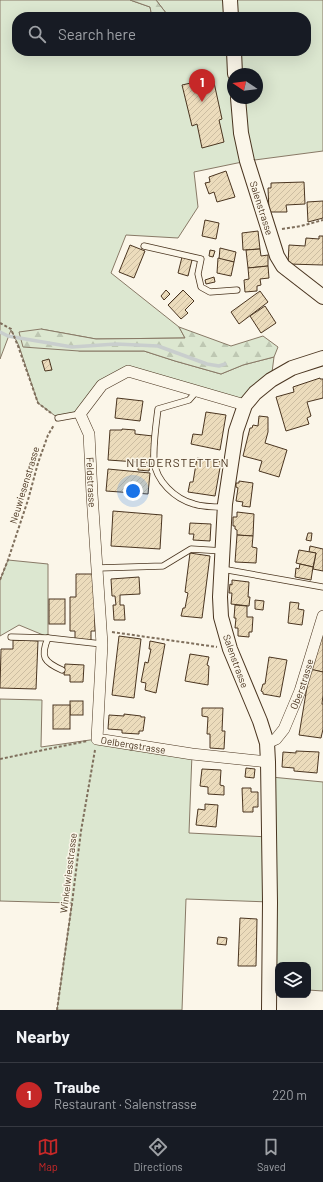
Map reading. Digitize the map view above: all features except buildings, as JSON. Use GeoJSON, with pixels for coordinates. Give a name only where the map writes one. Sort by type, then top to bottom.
{"type":"FeatureCollection","features":[{"type":"Feature","properties":{"kind":"street"},"geometry":{"type":"LineString","coordinates":[[230,0],[231,12]]}},
{"type":"Feature","properties":{"kind":"street"},"geometry":{"type":"LineString","coordinates":[[234,56],[235,68]]}},
{"type":"Feature","properties":{"kind":"street","name":"Salenstrasse"},"geometry":{"type":"LineString","coordinates":[[239,104],[241,133],[247,161],[277,256],[283,266],[322,292]]}},
{"type":"Feature","properties":{"kind":"street","name":"Salenstrasse"},"geometry":{"type":"LineString","coordinates":[[269,1010],[270,902],[268,762],[266,743],[260,721],[230,649],[221,616],[220,597],[225,507],[236,431],[245,405],[255,393],[271,380],[292,368],[323,358]]}},
{"type":"Feature","properties":{"kind":"street"},"geometry":{"type":"LineString","coordinates":[[80,414],[102,385],[128,371],[245,405]]}},
{"type":"Feature","properties":{"kind":"street","name":"Feldstrasse"},"geometry":{"type":"LineString","coordinates":[[80,414],[89,434],[102,644],[97,739]]}},
{"type":"Feature","properties":{"kind":"street","name":"Oberstrasse"},"geometry":{"type":"LineString","coordinates":[[266,743],[276,739],[284,729],[300,691],[323,616]]}},
{"type":"Feature","properties":{"kind":"street","name":"Oelbergstrasse"},"geometry":{"type":"LineString","coordinates":[[97,739],[192,754],[268,762]]}},
{"type":"Feature","properties":{"kind":"lane"},"geometry":{"type":"LineString","coordinates":[[144,246],[201,259],[198,274],[201,286],[210,292],[237,290]]}},
{"type":"Feature","properties":{"kind":"lane"},"geometry":{"type":"LineString","coordinates":[[196,392],[189,400],[158,408],[154,462],[158,475],[167,488],[179,497],[193,504],[225,507]]}},
{"type":"Feature","properties":{"kind":"lane"},"geometry":{"type":"LineString","coordinates":[[58,418],[80,414]]}},
{"type":"Feature","properties":{"kind":"lane"},"geometry":{"type":"LineString","coordinates":[[98,568],[163,566],[191,549],[223,551]]}},
{"type":"Feature","properties":{"kind":"lane"},"geometry":{"type":"LineString","coordinates":[[222,569],[323,587]]}},
{"type":"Feature","properties":{"kind":"lane"},"geometry":{"type":"LineString","coordinates":[[10,637],[48,638],[102,644]]}},
{"type":"Feature","properties":{"kind":"lane"},"geometry":{"type":"LineString","coordinates":[[48,638],[44,646],[45,658],[49,664],[62,670]]}},
{"type":"Feature","properties":{"kind":"path"},"geometry":{"type":"LineString","coordinates":[[269,231],[301,226],[323,220]]}},
{"type":"Feature","properties":{"kind":"path"},"geometry":{"type":"LineString","coordinates":[[0,323],[11,329],[38,403],[58,418]]}},
{"type":"Feature","properties":{"kind":"path","name":"Neuwiesenstrasse"},"geometry":{"type":"LineString","coordinates":[[0,580],[18,533],[45,442],[58,418]]}},
{"type":"Feature","properties":{"kind":"path"},"geometry":{"type":"LineString","coordinates":[[101,630],[230,649]]}},
{"type":"Feature","properties":{"kind":"path","name":"Oelbergstrasse"},"geometry":{"type":"LineString","coordinates":[[0,759],[97,739]]}},
{"type":"Feature","properties":{"kind":"path","name":"Winkelwiesstrasse"},"geometry":{"type":"LineString","coordinates":[[58,1010],[81,831],[97,739]]}},
{"type":"Feature","properties":{"kind":"green space"},"geometry":{"type":"Polygon","coordinates":[[[0,0],[130,0],[150,7],[151,12],[12,12],[12,56],[311,56],[311,12],[165,12],[156,0],[323,0],[323,151],[247,161],[194,172],[198,207],[178,238],[126,235],[111,273],[179,327],[185,338],[96,339],[41,329],[79,351],[144,351],[221,374],[243,365],[274,357],[271,380],[245,405],[128,371],[102,385],[80,414],[58,418],[38,403],[19,346],[11,330],[0,359],[0,0]]]}},
{"type":"Feature","properties":{"kind":"green space"},"geometry":{"type":"Polygon","coordinates":[[[130,0],[156,0],[165,12],[151,12],[150,7],[130,0]]]}},
{"type":"Feature","properties":{"kind":"green space"},"geometry":{"type":"Polygon","coordinates":[[[179,327],[231,346],[263,336],[278,347],[274,357],[243,365],[221,374],[144,351],[79,351],[23,347],[19,332],[41,329],[96,339],[185,338],[179,327]]]}},
{"type":"Feature","properties":{"kind":"green space"},"geometry":{"type":"Polygon","coordinates":[[[8,560],[48,564],[48,637],[19,625],[0,636],[0,580],[8,560]]]}},
{"type":"Feature","properties":{"kind":"green space"},"geometry":{"type":"Polygon","coordinates":[[[0,699],[42,700],[41,747],[97,739],[192,754],[189,833],[269,837],[271,777],[323,782],[323,991],[311,990],[311,962],[275,962],[275,990],[269,989],[270,902],[186,899],[182,1010],[57,1010],[72,903],[0,901],[0,699]]]}},
{"type":"Feature","properties":{"kind":"waterway"},"geometry":{"type":"LineString","coordinates":[[0,332],[8,336],[72,347],[116,344],[158,346],[207,364],[219,366],[225,364]]}},
{"type":"Feature","properties":{"kind":"place","name":"Traube"},"geometry":{"type":"Point","coordinates":[202,102]}},
{"type":"Feature","properties":{"kind":"district","name":"NIEDERSTETTEN"},"geometry":{"type":"Point","coordinates":[178,463]}}]}
